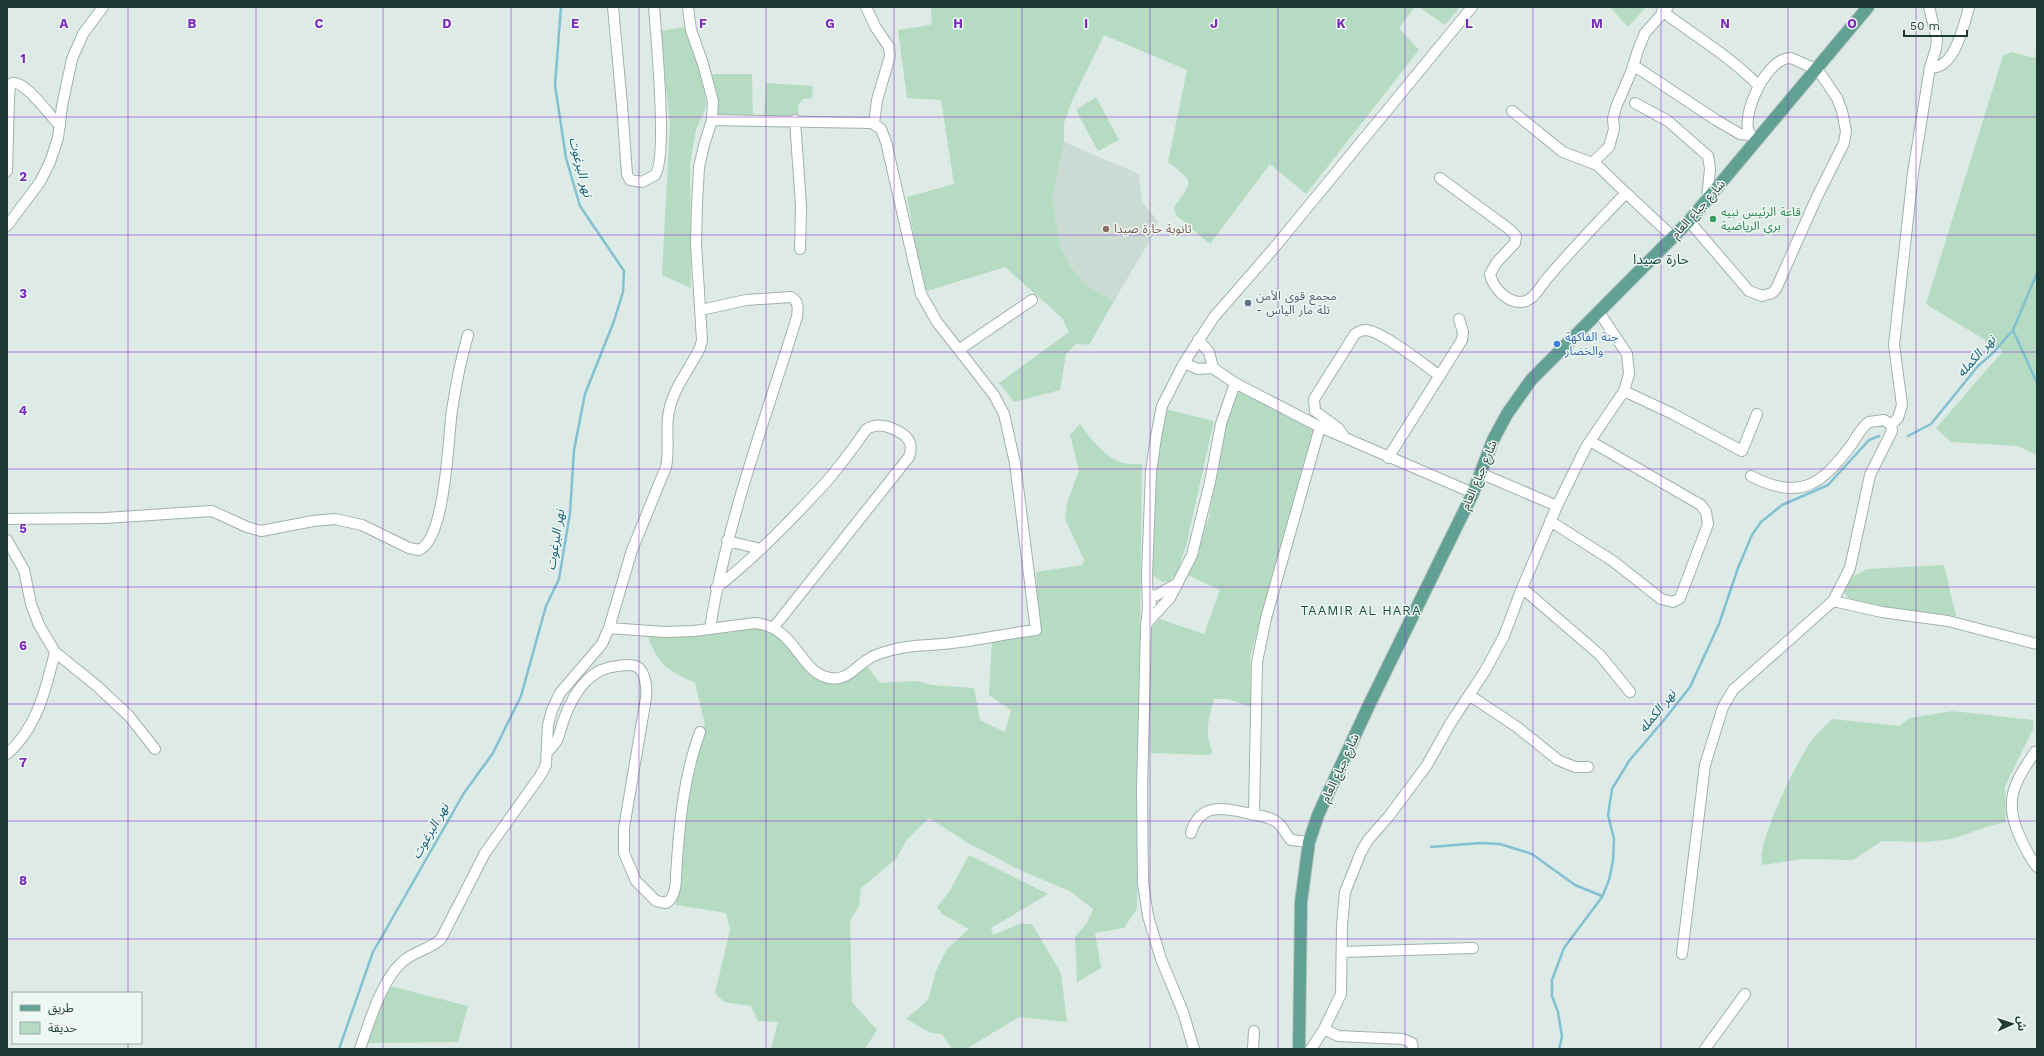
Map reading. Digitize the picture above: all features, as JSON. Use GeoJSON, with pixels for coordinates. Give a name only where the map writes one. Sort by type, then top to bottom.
{"type":"FeatureCollection","features":[{"type":"Feature","properties":{"kind":"main road","name":"شارع جباع العام"},"geometry":{"type":"LineString","coordinates":[[1299,1049],[1301,902],[1309,842],[1318,814],[1369,705],[1473,493],[1500,427],[1531,380],[1689,221],[1753,138],[1818,70],[1868,7]]}},
{"type":"Feature","properties":{"kind":"street"},"geometry":{"type":"LineString","coordinates":[[7,226],[43,176],[52,156],[60,126],[72,59],[83,34],[104,7]]}},
{"type":"Feature","properties":{"kind":"street"},"geometry":{"type":"LineString","coordinates":[[613,7],[627,174],[630,180],[642,182],[655,175],[660,165],[660,99],[654,7]]}},
{"type":"Feature","properties":{"kind":"street"},"geometry":{"type":"LineString","coordinates":[[360,1049],[380,998],[391,976],[401,963],[412,955],[430,947],[441,939],[485,853],[540,776],[546,765],[548,752],[548,724],[560,693],[602,644],[609,628],[632,550],[666,467],[668,454],[668,414],[670,403],[700,348],[702,327],[696,244],[699,167],[704,144],[712,120],[713,101],[703,64],[691,30],[688,7]]}},
{"type":"Feature","properties":{"kind":"street"},"geometry":{"type":"LineString","coordinates":[[866,7],[876,28],[889,47],[890,56],[877,100],[874,124]]}},
{"type":"Feature","properties":{"kind":"street"},"geometry":{"type":"LineString","coordinates":[[1194,1049],[1183,1012],[1161,959],[1148,916],[1143,883],[1142,790],[1151,472],[1162,406],[1184,363],[1214,317],[1274,248],[1472,7]]}},
{"type":"Feature","properties":{"kind":"street"},"geometry":{"type":"LineString","coordinates":[[1891,425],[1898,418],[1902,405],[1897,374],[1895,338],[1913,173],[1930,67],[1936,49],[1937,39],[1929,7]]}},
{"type":"Feature","properties":{"kind":"street"},"geometry":{"type":"LineString","coordinates":[[1930,67],[1943,65],[1953,54],[1969,7]]}},
{"type":"Feature","properties":{"kind":"street"},"geometry":{"type":"LineString","coordinates":[[1592,163],[1609,147],[1613,133],[1616,107],[1645,33],[1665,9],[1741,68],[1759,86]]}},
{"type":"Feature","properties":{"kind":"street"},"geometry":{"type":"LineString","coordinates":[[1689,221],[1749,290],[1762,296],[1776,289],[1816,199],[1844,143],[1846,131],[1842,111],[1837,98],[1818,70],[1796,59],[1788,58],[1778,62],[1759,86],[1748,116],[1748,130],[1753,138]]}},
{"type":"Feature","properties":{"kind":"street"},"geometry":{"type":"LineString","coordinates":[[1633,65],[1686,98],[1716,120],[1740,134],[1753,138]]}},
{"type":"Feature","properties":{"kind":"street"},"geometry":{"type":"LineString","coordinates":[[7,171],[9,91],[12,83],[17,82],[27,88],[60,126]]}},
{"type":"Feature","properties":{"kind":"street"},"geometry":{"type":"LineString","coordinates":[[1635,102],[1668,121],[1708,156],[1710,169],[1707,199]]}},
{"type":"Feature","properties":{"kind":"street"},"geometry":{"type":"LineString","coordinates":[[1512,111],[1563,152],[1579,160],[1597,165],[1673,238]]}},
{"type":"Feature","properties":{"kind":"street"},"geometry":{"type":"LineString","coordinates":[[609,628],[664,632],[755,623],[774,627],[818,674],[831,678],[849,675],[868,659],[892,650],[905,647],[953,643],[1036,630],[1015,463],[1004,414],[994,394],[938,322],[921,294],[886,142],[881,129],[874,124],[795,120],[712,120]]}},
{"type":"Feature","properties":{"kind":"street"},"geometry":{"type":"LineString","coordinates":[[795,120],[801,206],[800,250]]}},
{"type":"Feature","properties":{"kind":"street"},"geometry":{"type":"LineString","coordinates":[[1440,178],[1514,234],[1515,243],[1497,262],[1490,274],[1497,290],[1505,296],[1521,301],[1525,301],[1534,295],[1575,245],[1626,193]]}},
{"type":"Feature","properties":{"kind":"street"},"geometry":{"type":"LineString","coordinates":[[701,310],[773,297],[791,297],[796,302],[798,307],[797,317],[769,402],[727,541],[716,588],[710,628]]}},
{"type":"Feature","properties":{"kind":"street"},"geometry":{"type":"LineString","coordinates":[[960,349],[1032,300]]}},
{"type":"Feature","properties":{"kind":"street"},"geometry":{"type":"LineString","coordinates":[[1311,1049],[1324,1029],[1341,994],[1342,925],[1345,892],[1361,852],[1368,840],[1389,816],[1427,765],[1450,724],[1485,671],[1504,636],[1522,588],[1557,506],[1590,441],[1624,391],[1629,374],[1627,354],[1599,312]]}},
{"type":"Feature","properties":{"kind":"street"},"geometry":{"type":"LineString","coordinates":[[1388,458],[1464,336],[1459,319]]}},
{"type":"Feature","properties":{"kind":"street"},"geometry":{"type":"LineString","coordinates":[[1343,436],[1338,428],[1315,411],[1314,399],[1355,334],[1366,330],[1372,331],[1394,344],[1440,376]]}},
{"type":"Feature","properties":{"kind":"street"},"geometry":{"type":"LineString","coordinates":[[7,519],[105,518],[212,511],[247,527],[261,531],[313,521],[336,519],[362,525],[409,548],[419,550],[430,539],[438,517],[448,459],[455,392],[461,357],[468,335]]}},
{"type":"Feature","properties":{"kind":"street"},"geometry":{"type":"LineString","coordinates":[[1198,340],[1209,352],[1213,368]]}},
{"type":"Feature","properties":{"kind":"street"},"geometry":{"type":"LineString","coordinates":[[1184,363],[1198,369],[1213,368],[1235,383],[1320,427],[1343,436],[1388,458],[1473,493]]}},
{"type":"Feature","properties":{"kind":"street"},"geometry":{"type":"LineString","coordinates":[[1146,624],[1170,598],[1192,555],[1210,482],[1221,424],[1235,383]]}},
{"type":"Feature","properties":{"kind":"street"},"geometry":{"type":"LineString","coordinates":[[1624,391],[1673,414],[1742,451],[1757,414]]}},
{"type":"Feature","properties":{"kind":"street"},"geometry":{"type":"LineString","coordinates":[[1682,954],[1706,765],[1723,707],[1733,690],[1833,601],[1850,568],[1870,475],[1892,431],[1891,425],[1884,420],[1869,422],[1824,477],[1809,486],[1791,489],[1760,481],[1751,476]]}},
{"type":"Feature","properties":{"kind":"street"},"geometry":{"type":"LineString","coordinates":[[716,588],[744,567],[827,480],[867,429],[877,426],[884,426],[900,432],[906,437],[912,449],[909,456],[774,627]]}},
{"type":"Feature","properties":{"kind":"street"},"geometry":{"type":"LineString","coordinates":[[1254,815],[1257,662],[1266,618],[1320,427]]}},
{"type":"Feature","properties":{"kind":"street"},"geometry":{"type":"LineString","coordinates":[[1550,521],[1613,561],[1661,599],[1673,602],[1680,598],[1708,524],[1706,512],[1701,505],[1674,488],[1590,441]]}},
{"type":"Feature","properties":{"kind":"street"},"geometry":{"type":"LineString","coordinates":[[1480,473],[1557,506]]}},
{"type":"Feature","properties":{"kind":"street"},"geometry":{"type":"LineString","coordinates":[[7,540],[24,570],[31,604],[39,625],[55,652],[97,686],[129,716],[155,749]]}},
{"type":"Feature","properties":{"kind":"street"},"geometry":{"type":"LineString","coordinates":[[727,541],[761,549]]}},
{"type":"Feature","properties":{"kind":"street"},"geometry":{"type":"LineString","coordinates":[[1147,581],[1154,589],[1165,591]]}},
{"type":"Feature","properties":{"kind":"street"},"geometry":{"type":"LineString","coordinates":[[1148,597],[1165,591],[1176,584]]}},
{"type":"Feature","properties":{"kind":"street"},"geometry":{"type":"LineString","coordinates":[[1522,588],[1600,655],[1630,692]]}},
{"type":"Feature","properties":{"kind":"street"},"geometry":{"type":"LineString","coordinates":[[1148,597],[1153,604],[1164,604]]}},
{"type":"Feature","properties":{"kind":"street"},"geometry":{"type":"LineString","coordinates":[[1833,601],[1882,612],[1948,621],[2037,644]]}},
{"type":"Feature","properties":{"kind":"street"},"geometry":{"type":"LineString","coordinates":[[7,754],[25,735],[38,710],[55,652]]}},
{"type":"Feature","properties":{"kind":"street"},"geometry":{"type":"LineString","coordinates":[[548,752],[558,741],[563,720],[570,704],[586,680],[600,670],[616,666],[635,666],[639,669],[645,681],[646,698],[624,828],[624,853],[636,881],[656,901],[666,903],[670,900],[675,886],[677,838],[693,750],[700,732]]}},
{"type":"Feature","properties":{"kind":"street"},"geometry":{"type":"LineString","coordinates":[[1469,695],[1517,727],[1558,760],[1575,767],[1588,767]]}},
{"type":"Feature","properties":{"kind":"street"},"geometry":{"type":"LineString","coordinates":[[2037,752],[2035,752],[2024,768],[2016,785],[2012,798],[2011,809],[2013,823],[2024,846],[2037,866]]}},
{"type":"Feature","properties":{"kind":"street"},"geometry":{"type":"LineString","coordinates":[[1191,833],[1196,822],[1206,811],[1220,808],[1269,818],[1279,823],[1291,840],[1309,842]]}},
{"type":"Feature","properties":{"kind":"street"},"geometry":{"type":"LineString","coordinates":[[1342,952],[1474,948]]}},
{"type":"Feature","properties":{"kind":"street"},"geometry":{"type":"LineString","coordinates":[[1705,1049],[1745,994]]}},
{"type":"Feature","properties":{"kind":"street"},"geometry":{"type":"LineString","coordinates":[[1324,1029],[1338,1036],[1402,1039],[1412,1043],[1413,1049]]}},
{"type":"Feature","properties":{"kind":"street"},"geometry":{"type":"LineString","coordinates":[[1253,1049],[1254,1031]]}},
{"type":"Feature","properties":{"kind":"shaded area","name":"ثانوية حارة صيدا"},"geometry":{"type":"Polygon","coordinates":[[[1064,142],[1139,174],[1142,202],[1158,221],[1151,238],[1114,301],[1088,287],[1071,267],[1060,245],[1052,197],[1064,142]]]}},
{"type":"Feature","properties":{"kind":"green space"},"geometry":{"type":"Polygon","coordinates":[[[931,7],[1415,7],[1399,28],[1419,50],[1306,194],[1270,164],[1210,244],[1176,215],[1174,207],[1188,187],[1188,182],[1187,178],[1183,174],[1168,162],[1187,70],[1104,35],[1072,101],[1064,123],[1064,142],[1052,198],[1060,245],[1071,267],[1088,287],[1114,301],[1089,345],[1076,344],[1066,354],[1060,390],[1014,402],[999,383],[1069,332],[1062,318],[1005,267],[927,291],[923,287],[907,197],[954,184],[941,100],[907,98],[898,30],[930,25],[932,21],[931,7]]]}},
{"type":"Feature","properties":{"kind":"green space"},"geometry":{"type":"Polygon","coordinates":[[[1419,7],[1460,7],[1445,25],[1419,7]]]}},
{"type":"Feature","properties":{"kind":"green space"},"geometry":{"type":"Polygon","coordinates":[[[1610,7],[1646,7],[1628,27],[1610,7]]]}},
{"type":"Feature","properties":{"kind":"green space"},"geometry":{"type":"Polygon","coordinates":[[[684,27],[701,71],[706,101],[705,110],[696,129],[690,164],[691,288],[662,275],[670,123],[660,31],[684,27]]]}},
{"type":"Feature","properties":{"kind":"green space"},"geometry":{"type":"Polygon","coordinates":[[[2037,40],[2037,455],[2018,446],[1951,442],[1936,428],[2003,351],[1926,304],[2003,56],[2011,52],[2035,58],[2037,40]]]}},
{"type":"Feature","properties":{"kind":"green space"},"geometry":{"type":"Polygon","coordinates":[[[710,74],[752,74],[753,118],[718,117],[710,74]]]}},
{"type":"Feature","properties":{"kind":"green space"},"geometry":{"type":"Polygon","coordinates":[[[766,83],[813,86],[812,98],[803,99],[798,106],[799,118],[764,118],[766,83]]]}},
{"type":"Feature","properties":{"kind":"green space"},"geometry":{"type":"Polygon","coordinates":[[[1096,97],[1119,140],[1098,151],[1076,110],[1096,97]]]}},
{"type":"Feature","properties":{"kind":"green space"},"geometry":{"type":"Polygon","coordinates":[[[1239,392],[1315,429],[1250,656],[1251,707],[1228,699],[1214,699],[1208,724],[1208,737],[1212,750],[1211,755],[1151,753],[1150,628],[1160,619],[1204,634],[1220,590],[1188,575],[1209,517],[1226,422],[1235,395],[1239,392]]]}},
{"type":"Feature","properties":{"kind":"green space"},"geometry":{"type":"Polygon","coordinates":[[[1165,409],[1214,421],[1186,546],[1177,573],[1169,581],[1162,582],[1150,573],[1155,465],[1165,409]]]}},
{"type":"Feature","properties":{"kind":"green space"},"geometry":{"type":"Polygon","coordinates":[[[1080,424],[1093,441],[1110,457],[1123,463],[1142,464],[1137,909],[1124,928],[1095,933],[1101,968],[1077,982],[1075,937],[1087,923],[1093,909],[1070,891],[1024,872],[968,843],[929,818],[906,841],[897,858],[861,888],[859,906],[850,921],[852,1002],[877,1030],[865,1049],[771,1049],[778,1022],[758,1021],[751,1006],[724,1002],[715,993],[730,930],[726,913],[676,905],[682,839],[689,790],[705,725],[695,683],[665,666],[656,655],[648,637],[734,632],[758,628],[769,630],[789,646],[812,676],[839,683],[850,680],[867,666],[880,683],[917,681],[931,685],[974,688],[980,720],[1005,732],[1011,710],[989,695],[992,641],[1040,634],[1036,572],[1082,565],[1084,560],[1065,519],[1067,503],[1079,470],[1070,435],[1080,424]]]}},
{"type":"Feature","properties":{"kind":"green space"},"geometry":{"type":"Polygon","coordinates":[[[1944,565],[1956,616],[1860,606],[1850,600],[1843,591],[1851,577],[1868,569],[1944,565]]]}},
{"type":"Feature","properties":{"kind":"green space"},"geometry":{"type":"Polygon","coordinates":[[[1953,711],[2033,720],[2033,729],[2005,786],[2006,822],[1989,826],[1952,839],[1924,842],[1882,841],[1853,860],[1802,859],[1763,865],[1762,855],[1765,841],[1788,783],[1811,741],[1832,719],[1899,726],[1910,718],[1953,711]]]}},
{"type":"Feature","properties":{"kind":"green space"},"geometry":{"type":"Polygon","coordinates":[[[969,855],[1048,894],[991,928],[993,935],[1019,924],[1032,924],[1061,973],[1067,1022],[1019,1017],[966,1049],[952,1049],[942,1034],[931,1033],[906,1019],[928,1000],[936,971],[947,949],[969,929],[942,914],[937,907],[949,892],[969,855]]]}},
{"type":"Feature","properties":{"kind":"green space"},"geometry":{"type":"Polygon","coordinates":[[[390,986],[468,1006],[458,1042],[367,1043],[390,986]]]}},
{"type":"Feature","properties":{"kind":"waterway","name":"نهر البرغوت"},"geometry":{"type":"LineString","coordinates":[[339,1049],[373,952],[464,793],[493,753],[521,696],[546,606],[559,579],[570,513],[574,450],[585,394],[614,321],[623,292],[624,271],[580,206],[566,158],[555,85],[561,7]]}},
{"type":"Feature","properties":{"kind":"waterway","name":"نهر الكمله"},"geometry":{"type":"LineString","coordinates":[[1908,436],[1931,424],[1978,366],[1993,353],[2013,330],[2037,273]]}},
{"type":"Feature","properties":{"kind":"waterway"},"geometry":{"type":"LineString","coordinates":[[2013,330],[2037,383]]}},
{"type":"Feature","properties":{"kind":"waterway","name":"نهر الكمله"},"geometry":{"type":"LineString","coordinates":[[1559,1049],[1562,1037],[1558,1012],[1552,996],[1552,980],[1564,948],[1602,897],[1609,880],[1613,861],[1614,839],[1608,815],[1612,789],[1629,761],[1690,687],[1719,624],[1738,568],[1752,535],[1761,522],[1782,505],[1828,485],[1869,440],[1879,436]]}},
{"type":"Feature","properties":{"kind":"waterway"},"geometry":{"type":"LineString","coordinates":[[1431,847],[1480,843],[1500,844],[1532,854],[1575,885],[1602,896]]}},
{"type":"Feature","properties":{"kind":"place","name":"قاعة الرئيس نبيه بري الرياضية"},"geometry":{"type":"Point","coordinates":[1713,219]}},
{"type":"Feature","properties":{"kind":"place","name":"ثانوية حارة صيدا"},"geometry":{"type":"Point","coordinates":[1106,229]}},
{"type":"Feature","properties":{"kind":"place","name":"مجمع قوى الأمن - تلة مار الياس"},"geometry":{"type":"Point","coordinates":[1248,303]}},
{"type":"Feature","properties":{"kind":"place","name":"جنة الفاكهة والخضار"},"geometry":{"type":"Point","coordinates":[1557,344]}},
{"type":"Feature","properties":{"kind":"district","name":"حارة صيدا"},"geometry":{"type":"Point","coordinates":[1661,259]}},
{"type":"Feature","properties":{"kind":"district","name":"TAAMIR AL HARA"},"geometry":{"type":"Point","coordinates":[1361,610]}}]}
